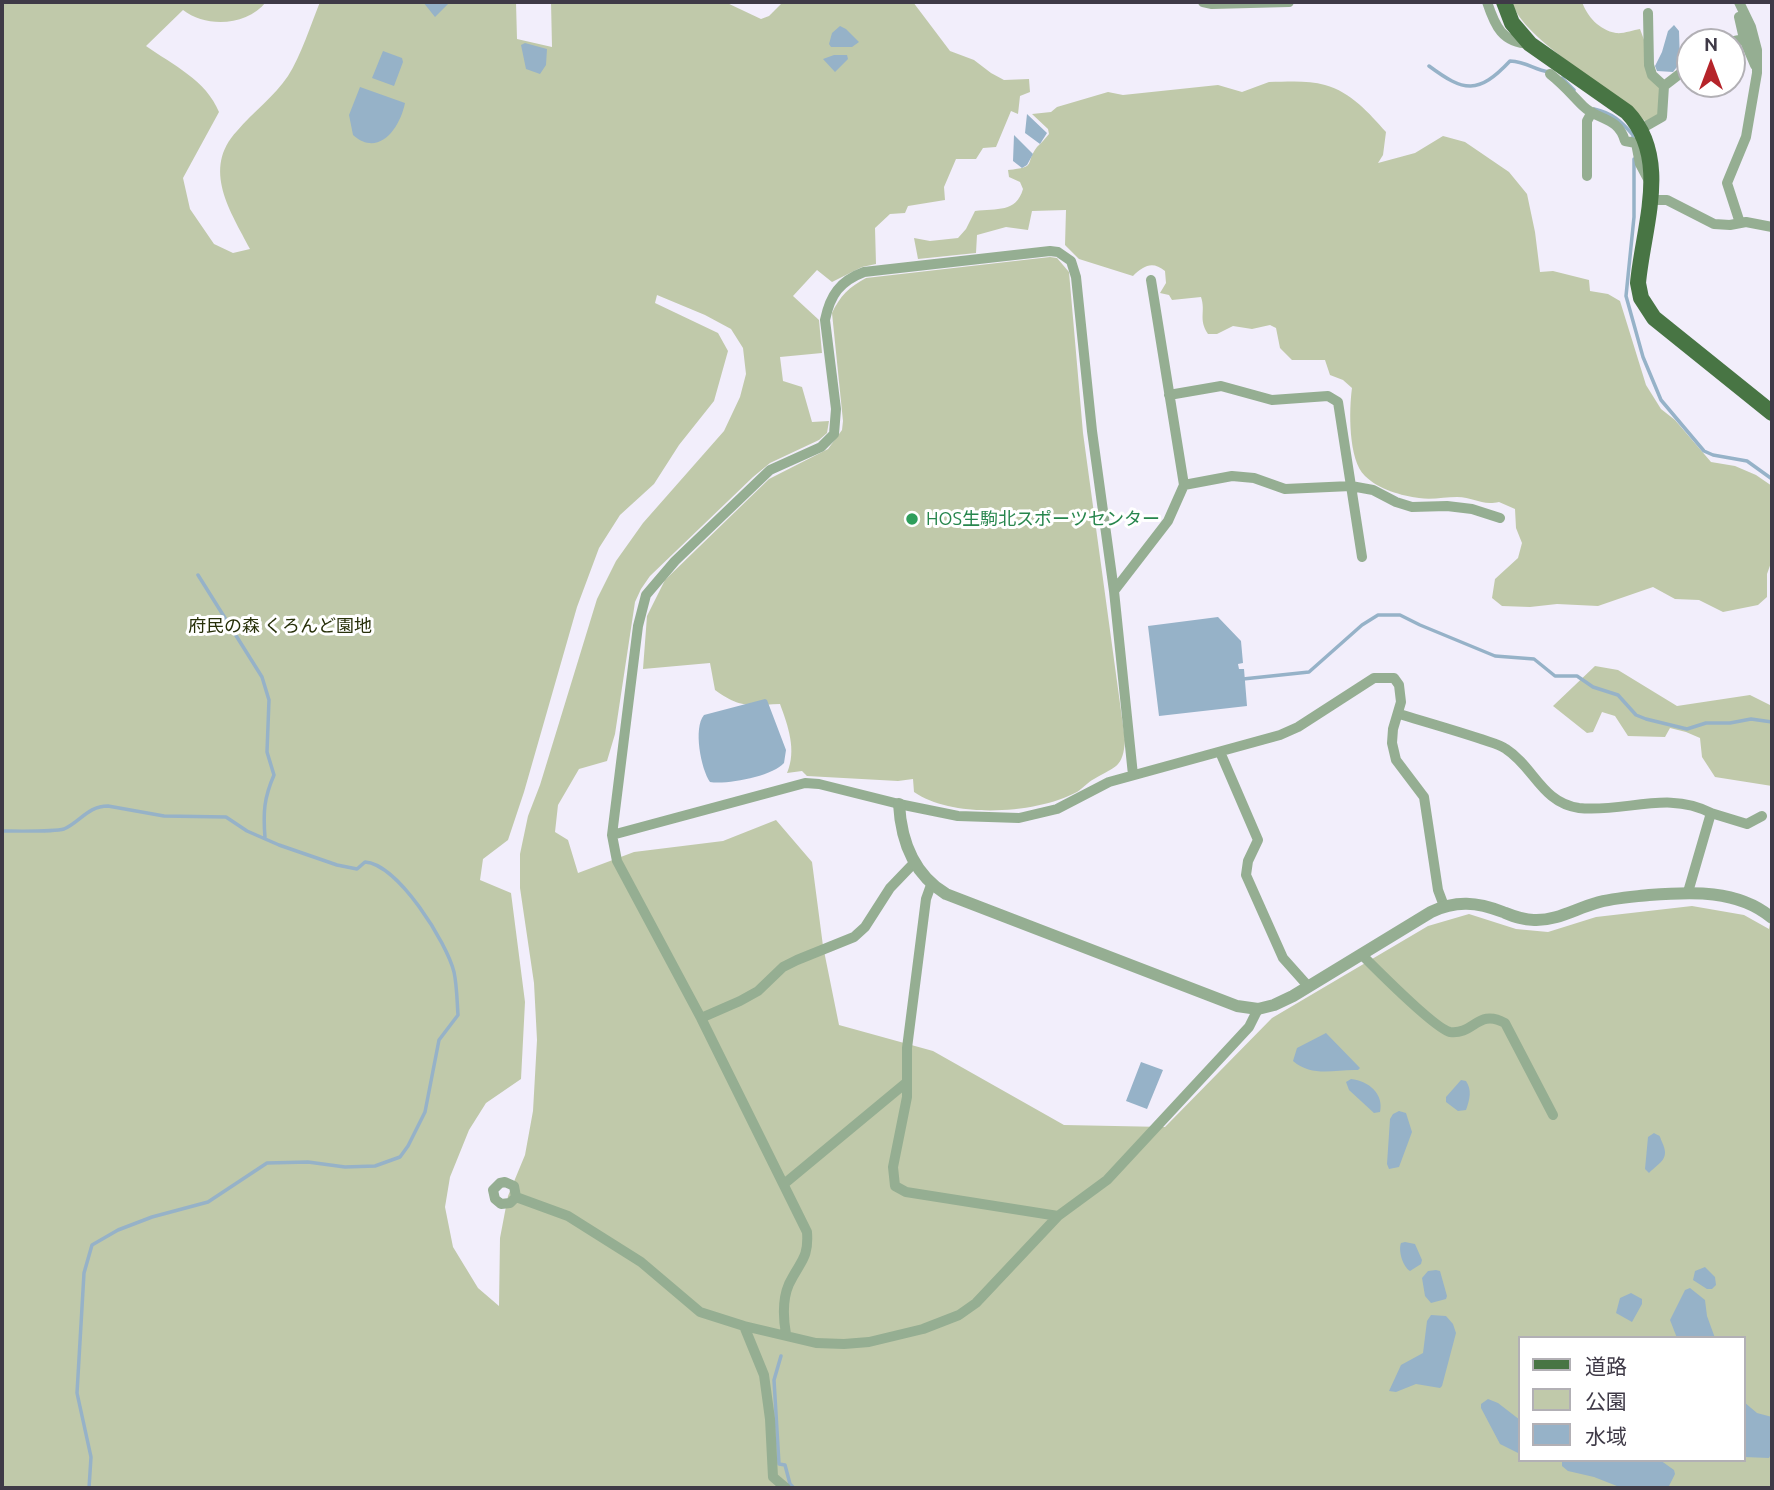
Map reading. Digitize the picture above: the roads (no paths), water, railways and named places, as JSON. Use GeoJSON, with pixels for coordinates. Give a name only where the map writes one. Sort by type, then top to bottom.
{"type":"FeatureCollection","features":[{"type":"Feature","properties":{"kind":"main road"},"geometry":{"type":"LineString","coordinates":[[1504,2],[1512,23],[1530,44],[1627,112],[1641,129],[1650,159],[1651,193],[1639,282],[1641,298],[1654,318],[1772,413]]}},
{"type":"Feature","properties":{"kind":"street"},"geometry":{"type":"LineString","coordinates":[[1203,2],[1289,2]]}},
{"type":"Feature","properties":{"kind":"street"},"geometry":{"type":"LineString","coordinates":[[1487,2],[1500,30],[1514,43],[1530,44]]}},
{"type":"Feature","properties":{"kind":"street"},"geometry":{"type":"LineString","coordinates":[[1737,5],[1743,28]]}},
{"type":"Feature","properties":{"kind":"street"},"geometry":{"type":"LineString","coordinates":[[1737,5],[1757,50],[1752,111],[1746,137],[1727,183],[1740,223]]}},
{"type":"Feature","properties":{"kind":"street"},"geometry":{"type":"LineString","coordinates":[[1648,13],[1649,65],[1652,75],[1664,86]]}},
{"type":"Feature","properties":{"kind":"street"},"geometry":{"type":"LineString","coordinates":[[1746,43],[1757,68]]}},
{"type":"Feature","properties":{"kind":"street"},"geometry":{"type":"LineString","coordinates":[[1550,74],[1567,87],[1584,108],[1607,118],[1622,131],[1625,141],[1636,143],[1640,164],[1651,193],[1714,224],[1746,222],[1772,227]]}},
{"type":"Feature","properties":{"kind":"street"},"geometry":{"type":"LineString","coordinates":[[1641,129],[1662,117],[1664,86],[1676,77]]}},
{"type":"Feature","properties":{"kind":"street"},"geometry":{"type":"LineString","coordinates":[[1587,176],[1587,121],[1592,112]]}},
{"type":"Feature","properties":{"kind":"street"},"geometry":{"type":"LineString","coordinates":[[786,1334],[784,1298],[808,1250],[807,1232],[701,1018],[617,861],[612,835],[638,626],[646,595],[675,561],[770,470],[821,447],[834,434],[836,409],[825,320],[827,307],[835,290],[852,277],[864,272],[1050,251],[1058,252],[1071,261],[1076,277],[1092,431],[1114,591],[1133,775]]}},
{"type":"Feature","properties":{"kind":"street"},"geometry":{"type":"LineString","coordinates":[[1114,591],[1168,521],[1184,485],[1151,280]]}},
{"type":"Feature","properties":{"kind":"street"},"geometry":{"type":"LineString","coordinates":[[1169,395],[1221,386],[1272,400],[1328,396],[1334,398],[1338,402],[1362,557]]}},
{"type":"Feature","properties":{"kind":"street"},"geometry":{"type":"LineString","coordinates":[[1184,485],[1232,476],[1254,478],[1284,489],[1351,486],[1373,490],[1395,502],[1412,507],[1447,506],[1472,509],[1500,518]]}},
{"type":"Feature","properties":{"kind":"street"},"geometry":{"type":"LineString","coordinates":[[612,835],[805,783],[958,816],[1019,818],[1057,809],[1109,782],[1280,735],[1298,727],[1374,678],[1394,678],[1399,685],[1401,702],[1392,743],[1396,760],[1424,797],[1438,890],[1444,905]]}},
{"type":"Feature","properties":{"kind":"street"},"geometry":{"type":"LineString","coordinates":[[1399,714],[1504,747],[1524,765],[1544,790],[1559,802],[1577,808],[1662,801],[1683,803],[1747,824],[1762,816]]}},
{"type":"Feature","properties":{"kind":"street"},"geometry":{"type":"LineString","coordinates":[[1220,752],[1258,840],[1248,861],[1246,875],[1283,958],[1308,986]]}},
{"type":"Feature","properties":{"kind":"street"},"geometry":{"type":"LineString","coordinates":[[899,804],[903,838],[914,863],[931,885],[972,904],[1167,981],[1237,1006],[1258,1009],[1274,1005],[1308,986],[1444,905],[1460,902],[1480,904],[1518,919],[1535,920],[1554,918],[1615,899],[1688,892],[1717,894],[1739,900],[1760,908],[1772,918]]}},
{"type":"Feature","properties":{"kind":"street"},"geometry":{"type":"LineString","coordinates":[[1688,892],[1711,813]]}},
{"type":"Feature","properties":{"kind":"street"},"geometry":{"type":"LineString","coordinates":[[701,1018],[758,991],[783,967],[853,937],[865,927],[890,888],[914,863]]}},
{"type":"Feature","properties":{"kind":"street"},"geometry":{"type":"LineString","coordinates":[[931,885],[926,899],[909,1034],[907,1097],[893,1167],[895,1186],[906,1192],[1058,1216]]}},
{"type":"Feature","properties":{"kind":"street"},"geometry":{"type":"LineString","coordinates":[[1361,954],[1395,989],[1445,1030],[1463,1031],[1485,1018],[1496,1018],[1505,1023],[1553,1115]]}},
{"type":"Feature","properties":{"kind":"street"},"geometry":{"type":"LineString","coordinates":[[516,1197],[568,1216],[641,1262],[700,1312],[744,1326],[816,1343],[869,1342],[941,1323],[976,1303],[1058,1216],[1107,1180],[1249,1027],[1258,1009]]}},
{"type":"Feature","properties":{"kind":"street"},"geometry":{"type":"LineString","coordinates":[[783,1184],[907,1082]]}},
{"type":"Feature","properties":{"kind":"street"},"geometry":{"type":"LineString","coordinates":[[744,1326],[764,1375],[770,1419],[773,1478],[786,1488]]}},
{"type":"Feature","properties":{"kind":"water"},"geometry":{"type":"Polygon","coordinates":[[[423,2],[450,2],[435,17],[423,2]]]}},
{"type":"Feature","properties":{"kind":"water"},"geometry":{"type":"Polygon","coordinates":[[[1674,25],[1676,28],[1676,68],[1673,72],[1657,71],[1655,66],[1668,31],[1674,25]]]}},
{"type":"Feature","properties":{"kind":"water"},"geometry":{"type":"Polygon","coordinates":[[[840,26],[859,42],[852,47],[831,47],[829,44],[832,33],[840,26]]]}},
{"type":"Feature","properties":{"kind":"water"},"geometry":{"type":"Polygon","coordinates":[[[525,43],[547,49],[546,65],[540,74],[526,69],[521,45],[525,43]]]}},
{"type":"Feature","properties":{"kind":"water"},"geometry":{"type":"Polygon","coordinates":[[[383,51],[402,58],[394,86],[372,78],[383,51]]]}},
{"type":"Feature","properties":{"kind":"water"},"geometry":{"type":"Polygon","coordinates":[[[834,55],[847,55],[848,59],[835,72],[823,59],[834,55]]]}},
{"type":"Feature","properties":{"kind":"water"},"geometry":{"type":"Polygon","coordinates":[[[360,87],[405,103],[393,130],[380,142],[362,141],[353,135],[349,115],[360,87]]]}},
{"type":"Feature","properties":{"kind":"water"},"geometry":{"type":"Polygon","coordinates":[[[1027,114],[1047,133],[1040,144],[1025,133],[1027,114]]]}},
{"type":"Feature","properties":{"kind":"water"},"geometry":{"type":"Polygon","coordinates":[[[1014,135],[1033,154],[1022,168],[1013,161],[1014,135]]]}},
{"type":"Feature","properties":{"kind":"water"},"geometry":{"type":"Polygon","coordinates":[[[1218,617],[1241,641],[1243,663],[1238,664],[1239,669],[1244,669],[1247,706],[1159,716],[1148,626],[1218,617]]]}},
{"type":"Feature","properties":{"kind":"water"},"geometry":{"type":"Polygon","coordinates":[[[765,699],[786,750],[784,763],[770,772],[749,778],[710,782],[704,768],[699,738],[704,715],[765,699]]]}},
{"type":"Feature","properties":{"kind":"water"},"geometry":{"type":"Polygon","coordinates":[[[1326,1033],[1360,1068],[1358,1070],[1317,1071],[1293,1061],[1297,1048],[1326,1033]]]}},
{"type":"Feature","properties":{"kind":"water"},"geometry":{"type":"Polygon","coordinates":[[[1141,1062],[1163,1070],[1147,1109],[1126,1101],[1141,1062]]]}},
{"type":"Feature","properties":{"kind":"water"},"geometry":{"type":"Polygon","coordinates":[[[1351,1079],[1364,1082],[1374,1090],[1380,1100],[1380,1112],[1374,1113],[1349,1090],[1346,1082],[1351,1079]]]}},
{"type":"Feature","properties":{"kind":"water"},"geometry":{"type":"Polygon","coordinates":[[[1461,1080],[1466,1081],[1470,1095],[1466,1110],[1458,1111],[1446,1102],[1446,1097],[1461,1080]]]}},
{"type":"Feature","properties":{"kind":"water"},"geometry":{"type":"Polygon","coordinates":[[[1399,1111],[1406,1113],[1412,1132],[1399,1167],[1389,1169],[1390,1119],[1399,1111]]]}},
{"type":"Feature","properties":{"kind":"water"},"geometry":{"type":"Polygon","coordinates":[[[1654,1133],[1660,1137],[1665,1156],[1649,1173],[1645,1169],[1648,1137],[1654,1133]]]}},
{"type":"Feature","properties":{"kind":"water"},"geometry":{"type":"Polygon","coordinates":[[[1401,1243],[1415,1244],[1422,1260],[1421,1264],[1410,1271],[1401,1254],[1401,1243]]]}},
{"type":"Feature","properties":{"kind":"water"},"geometry":{"type":"Polygon","coordinates":[[[1705,1267],[1715,1277],[1716,1285],[1712,1289],[1707,1289],[1693,1280],[1695,1271],[1705,1267]]]}},
{"type":"Feature","properties":{"kind":"water"},"geometry":{"type":"Polygon","coordinates":[[[1428,1271],[1440,1271],[1447,1296],[1446,1299],[1431,1303],[1425,1296],[1422,1278],[1428,1271]]]}},
{"type":"Feature","properties":{"kind":"water"},"geometry":{"type":"Polygon","coordinates":[[[1690,1288],[1705,1300],[1714,1336],[1676,1336],[1670,1320],[1685,1290],[1690,1288]]]}},
{"type":"Feature","properties":{"kind":"water"},"geometry":{"type":"Polygon","coordinates":[[[1631,1293],[1642,1299],[1632,1322],[1616,1313],[1620,1298],[1631,1293]]]}},
{"type":"Feature","properties":{"kind":"water"},"geometry":{"type":"Polygon","coordinates":[[[1431,1315],[1446,1316],[1456,1333],[1442,1386],[1440,1388],[1416,1384],[1396,1392],[1389,1391],[1401,1365],[1423,1353],[1427,1321],[1431,1315]]]}},
{"type":"Feature","properties":{"kind":"water"},"geometry":{"type":"Polygon","coordinates":[[[1488,1399],[1518,1418],[1518,1453],[1500,1444],[1481,1404],[1488,1399]]]}},
{"type":"Feature","properties":{"kind":"water"},"geometry":{"type":"Polygon","coordinates":[[[1746,1404],[1757,1413],[1772,1417],[1772,1452],[1769,1458],[1746,1457],[1746,1404]]]}},
{"type":"Feature","properties":{"kind":"water"},"geometry":{"type":"Polygon","coordinates":[[[1562,1462],[1663,1462],[1674,1470],[1675,1474],[1668,1488],[1622,1488],[1568,1471],[1562,1466],[1562,1462]]]}},
{"type":"Feature","properties":{"kind":"waterway"},"geometry":{"type":"LineString","coordinates":[[1429,66],[1452,81],[1471,86],[1489,80],[1510,61],[1549,72]]}},
{"type":"Feature","properties":{"kind":"waterway"},"geometry":{"type":"LineString","coordinates":[[1562,78],[1574,90]]}},
{"type":"Feature","properties":{"kind":"waterway"},"geometry":{"type":"LineString","coordinates":[[1594,109],[1611,115],[1620,122],[1633,135],[1633,141]]}},
{"type":"Feature","properties":{"kind":"waterway"},"geometry":{"type":"LineString","coordinates":[[1634,159],[1634,217],[1626,296],[1643,357],[1661,400],[1704,451],[1747,461],[1772,479]]}},
{"type":"Feature","properties":{"kind":"waterway"},"geometry":{"type":"LineString","coordinates":[[198,575],[262,677],[269,700],[267,752],[274,775],[265,805],[265,838]]}},
{"type":"Feature","properties":{"kind":"waterway"},"geometry":{"type":"LineString","coordinates":[[1243,679],[1309,672],[1362,625],[1378,615],[1400,615],[1495,656],[1534,659],[1555,676],[1577,676],[1593,687],[1618,695],[1636,715],[1646,719],[1687,729],[1706,723],[1730,723],[1751,719],[1772,722]]}},
{"type":"Feature","properties":{"kind":"waterway"},"geometry":{"type":"LineString","coordinates":[[2,831],[64,829],[90,811],[108,806],[164,816],[226,817],[247,831],[279,845],[337,865],[357,869],[365,862],[378,866],[392,876],[419,907],[450,959],[456,983],[458,1015],[439,1040],[425,1112],[400,1157],[375,1166],[345,1167],[308,1162],[267,1163],[208,1202],[152,1217],[118,1230],[92,1245],[84,1273],[77,1393],[91,1457],[89,1488]]}},
{"type":"Feature","properties":{"kind":"waterway"},"geometry":{"type":"LineString","coordinates":[[781,1356],[774,1380],[779,1464],[785,1465],[790,1484],[794,1488]]}},
{"type":"Feature","properties":{"kind":"place","name":"HOS生駒北スポーツセンター"},"geometry":{"type":"Point","coordinates":[912,519]}},
{"type":"Feature","properties":{"kind":"park label","name":"府民の森 くろんど園地"},"geometry":{"type":"Point","coordinates":[280,626]}}]}
